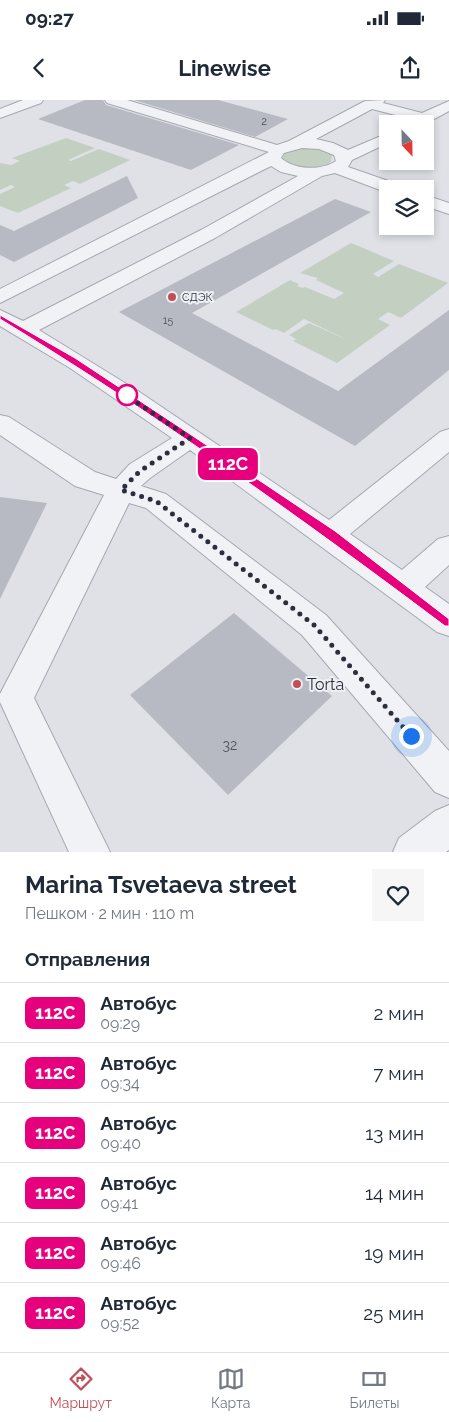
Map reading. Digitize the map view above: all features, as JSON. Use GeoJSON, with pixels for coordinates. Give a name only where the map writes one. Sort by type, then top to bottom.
{"type":"FeatureCollection","features":[{"type":"Feature","properties":{"kind":"street"},"geometry":{"type":"LineString","coordinates":[[0,114],[36,100]]}},
{"type":"Feature","properties":{"kind":"street"},"geometry":{"type":"LineString","coordinates":[[112,100],[275,154],[283,167],[293,170],[333,166],[379,183]]}},
{"type":"Feature","properties":{"kind":"street"},"geometry":{"type":"LineString","coordinates":[[0,297],[374,102],[404,115]]}},
{"type":"Feature","properties":{"kind":"street"},"geometry":{"type":"LineString","coordinates":[[430,115],[449,105]]}},
{"type":"Feature","properties":{"kind":"street"},"geometry":{"type":"LineString","coordinates":[[8,324],[193,228],[333,166],[379,141]]}},
{"type":"Feature","properties":{"kind":"street"},"geometry":{"type":"LineString","coordinates":[[295,144],[327,146],[342,154],[333,166]]}},
{"type":"Feature","properties":{"kind":"street"},"geometry":{"type":"LineString","coordinates":[[434,203],[449,209]]}},
{"type":"Feature","properties":{"kind":"street"},"geometry":{"type":"LineString","coordinates":[[158,215],[193,228]]}},
{"type":"Feature","properties":{"kind":"street"},"geometry":{"type":"LineString","coordinates":[[8,324],[113,386],[190,438],[331,534],[449,622]]}},
{"type":"Feature","properties":{"kind":"street"},"geometry":{"type":"LineString","coordinates":[[0,423],[85,479],[156,501],[314,625],[449,779]]}},
{"type":"Feature","properties":{"kind":"street"},"geometry":{"type":"LineString","coordinates":[[90,852],[16,698],[121,490],[140,471],[190,438]]}},
{"type":"Feature","properties":{"kind":"street"},"geometry":{"type":"LineString","coordinates":[[331,534],[449,438]]}},
{"type":"Feature","properties":{"kind":"street"},"geometry":{"type":"LineString","coordinates":[[403,588],[449,548]]}},
{"type":"Feature","properties":{"kind":"street"},"geometry":{"type":"LineString","coordinates":[[413,852],[449,825]]}},
{"type":"Feature","properties":{"kind":"green space"},"geometry":{"type":"Polygon","coordinates":[[[66,138],[95,148],[68,160],[71,161],[99,149],[130,160],[80,184],[73,181],[64,185],[71,188],[18,213],[0,206],[0,194],[15,187],[11,185],[0,190],[0,163],[11,165],[20,161],[12,158],[66,138]]]}},
{"type":"Feature","properties":{"kind":"green space"},"geometry":{"type":"Polygon","coordinates":[[[313,147],[332,155],[331,162],[326,165],[306,168],[293,165],[283,158],[285,152],[297,148],[313,147]]]}},
{"type":"Feature","properties":{"kind":"green space"},"geometry":{"type":"Polygon","coordinates":[[[351,243],[394,261],[373,274],[378,277],[399,264],[448,283],[401,318],[388,312],[378,319],[390,325],[337,363],[293,341],[296,339],[289,335],[309,323],[348,340],[304,319],[284,333],[276,329],[273,330],[236,312],[290,280],[299,284],[297,286],[305,287],[334,299],[344,293],[316,280],[318,278],[300,273],[351,243]]]}},
{"type":"Feature","properties":{"kind":"building"},"geometry":{"type":"Polygon","coordinates":[[[85,100],[103,100],[106,105],[239,145],[191,170],[38,119],[85,100]]]}},
{"type":"Feature","properties":{"kind":"building"},"geometry":{"type":"Polygon","coordinates":[[[134,100],[218,100],[288,119],[255,137],[134,100]]]}},
{"type":"Feature","properties":{"kind":"building"},"geometry":{"type":"Polygon","coordinates":[[[127,176],[138,198],[14,262],[0,255],[0,225],[14,231],[127,176]]]}},
{"type":"Feature","properties":{"kind":"building"},"geometry":{"type":"Polygon","coordinates":[[[335,199],[371,212],[192,313],[338,391],[449,310],[449,370],[355,446],[119,312],[335,199]]]}},
{"type":"Feature","properties":{"kind":"building"},"geometry":{"type":"Polygon","coordinates":[[[0,497],[47,503],[0,599],[0,497]]]}},
{"type":"Feature","properties":{"kind":"building"},"geometry":{"type":"Polygon","coordinates":[[[234,613],[332,696],[228,795],[130,695],[234,613]]]}},
{"type":"Feature","properties":{"kind":"bus line","name":"112С"},"geometry":{"type":"LineString","coordinates":[[0,317],[72,360],[190,438],[331,534],[449,622]]}},
{"type":"Feature","properties":{"kind":"place","name":"СДЭК"},"geometry":{"type":"Point","coordinates":[172,297]}},
{"type":"Feature","properties":{"kind":"place","name":"Torta"},"geometry":{"type":"Point","coordinates":[297,684]}},
{"type":"Feature","properties":{"kind":"route"},"geometry":{"type":"LineString","coordinates":[[127,395],[121,392],[190,438],[140,471],[121,490],[156,501],[314,625],[411,736]]}}]}
